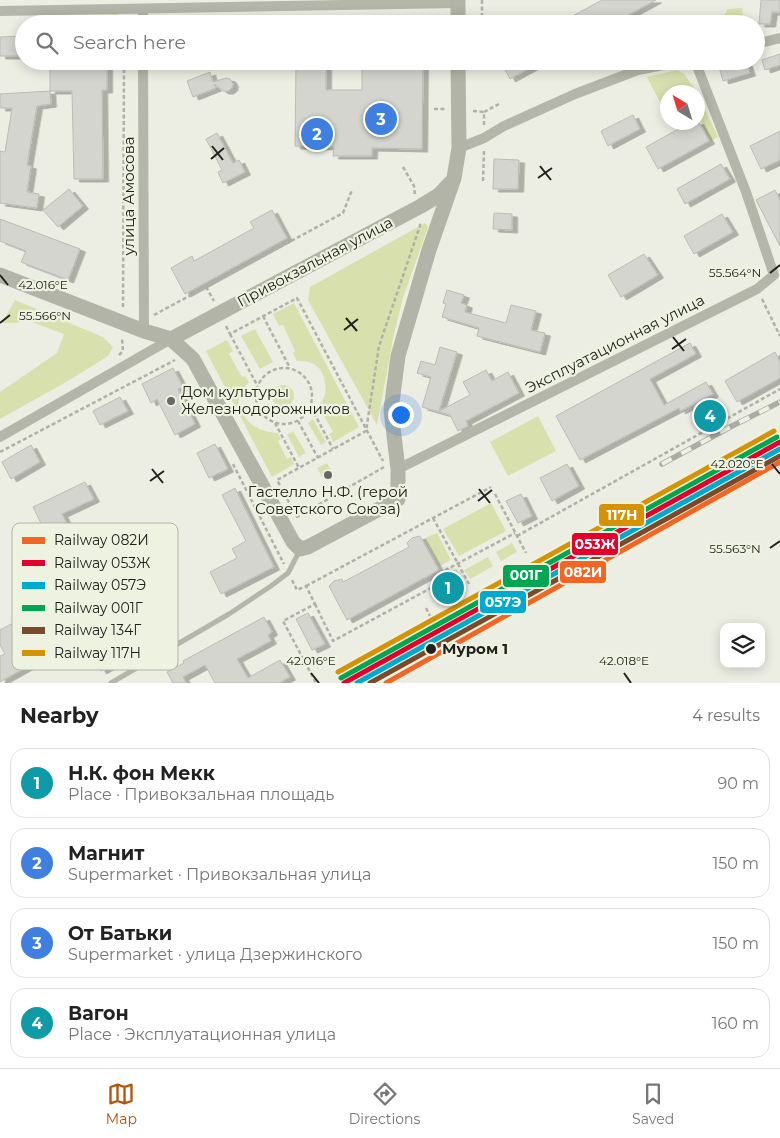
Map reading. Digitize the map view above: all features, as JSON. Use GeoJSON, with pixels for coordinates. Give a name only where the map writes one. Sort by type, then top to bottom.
{"type":"FeatureCollection","features":[{"type":"Feature","properties":{"kind":"street"},"geometry":{"type":"LineString","coordinates":[[0,11],[458,2],[458,15]]}},
{"type":"Feature","properties":{"kind":"street"},"geometry":{"type":"LineString","coordinates":[[143,9],[143,15]]}},
{"type":"Feature","properties":{"kind":"street"},"geometry":{"type":"LineString","coordinates":[[765,42],[780,38]]}},
{"type":"Feature","properties":{"kind":"street","name":"улица Амосова"},"geometry":{"type":"LineString","coordinates":[[143,70],[144,331]]}},
{"type":"Feature","properties":{"kind":"street"},"geometry":{"type":"LineString","coordinates":[[0,275],[144,331],[171,339],[193,359],[293,542],[300,549],[308,547],[398,499],[398,469],[391,410],[398,356],[434,235],[454,178],[459,148],[458,70]]}},
{"type":"Feature","properties":{"kind":"street"},"geometry":{"type":"LineString","coordinates":[[459,148],[575,94],[638,70]]}},
{"type":"Feature","properties":{"kind":"street","name":"Эксплуатационная улица"},"geometry":{"type":"LineString","coordinates":[[398,469],[757,289],[774,275],[746,192],[699,70]]}},
{"type":"Feature","properties":{"kind":"street","name":"Привокзальная улица"},"geometry":{"type":"LineString","coordinates":[[171,339],[419,207],[439,195],[454,178]]}},
{"type":"Feature","properties":{"kind":"street"},"geometry":{"type":"LineString","coordinates":[[419,207],[430,218],[434,235]]}},
{"type":"Feature","properties":{"kind":"street"},"geometry":{"type":"LineString","coordinates":[[0,437],[171,339]]}},
{"type":"Feature","properties":{"kind":"lane"},"geometry":{"type":"LineString","coordinates":[[178,644],[229,614],[288,573],[300,549]]}},
{"type":"Feature","properties":{"kind":"lane"},"geometry":{"type":"LineString","coordinates":[[112,683],[134,670]]}},
{"type":"Feature","properties":{"kind":"path"},"geometry":{"type":"LineString","coordinates":[[482,0],[482,15]]}},
{"type":"Feature","properties":{"kind":"path"},"geometry":{"type":"LineString","coordinates":[[124,70],[123,307],[153,316],[343,213],[352,190]]}},
{"type":"Feature","properties":{"kind":"path"},"geometry":{"type":"LineString","coordinates":[[366,431],[380,346],[420,226],[419,207],[414,186],[403,167]]}},
{"type":"Feature","properties":{"kind":"path"},"geometry":{"type":"LineString","coordinates":[[206,287],[257,385]]}},
{"type":"Feature","properties":{"kind":"path"},"geometry":{"type":"LineString","coordinates":[[757,289],[780,336]]}},
{"type":"Feature","properties":{"kind":"path"},"geometry":{"type":"LineString","coordinates":[[230,334],[298,298],[386,466],[296,516],[277,480],[366,431]]}},
{"type":"Feature","properties":{"kind":"path"},"geometry":{"type":"LineString","coordinates":[[263,316],[290,368]]}},
{"type":"Feature","properties":{"kind":"path"},"geometry":{"type":"LineString","coordinates":[[118,356],[123,351],[122,338],[119,335]]}},
{"type":"Feature","properties":{"kind":"path"},"geometry":{"type":"LineString","coordinates":[[0,452],[174,359],[179,363]]}},
{"type":"Feature","properties":{"kind":"path"},"geometry":{"type":"LineString","coordinates":[[276,368],[290,368],[298,371],[309,382],[312,390],[310,406],[298,421],[287,424],[275,423],[267,419],[260,412],[256,404],[257,385],[264,374],[276,368]]}},
{"type":"Feature","properties":{"kind":"path"},"geometry":{"type":"LineString","coordinates":[[306,586],[333,641],[444,581],[440,573],[516,535],[780,389]]}},
{"type":"Feature","properties":{"kind":"path"},"geometry":{"type":"LineString","coordinates":[[310,406],[334,449]]}},
{"type":"Feature","properties":{"kind":"path"},"geometry":{"type":"LineString","coordinates":[[298,421],[318,458]]}},
{"type":"Feature","properties":{"kind":"path"},"geometry":{"type":"LineString","coordinates":[[275,423],[299,468]]}},
{"type":"Feature","properties":{"kind":"path"},"geometry":{"type":"LineString","coordinates":[[365,675],[367,682],[780,450]]}},
{"type":"Feature","properties":{"kind":"path"},"geometry":{"type":"LineString","coordinates":[[231,461],[297,590],[491,487]]}},
{"type":"Feature","properties":{"kind":"path"},"geometry":{"type":"LineString","coordinates":[[495,494],[526,553]]}},
{"type":"Feature","properties":{"kind":"path"},"geometry":{"type":"LineString","coordinates":[[433,518],[469,584]]}},
{"type":"Feature","properties":{"kind":"path"},"geometry":{"type":"LineString","coordinates":[[315,604],[283,621],[316,683]]}},
{"type":"Feature","properties":{"kind":"path"},"geometry":{"type":"LineString","coordinates":[[426,608],[442,640]]}},
{"type":"Feature","properties":{"kind":"green space"},"geometry":{"type":"Polygon","coordinates":[[[742,8],[743,15],[724,15],[728,9],[742,8]]]}},
{"type":"Feature","properties":{"kind":"green space"},"geometry":{"type":"Polygon","coordinates":[[[677,70],[684,74],[692,85],[660,85],[660,102],[647,77],[677,70]]]}},
{"type":"Feature","properties":{"kind":"green space"},"geometry":{"type":"Polygon","coordinates":[[[705,109],[718,137],[711,141],[705,130],[705,109]]]}},
{"type":"Feature","properties":{"kind":"green space"},"geometry":{"type":"Polygon","coordinates":[[[425,223],[428,227],[403,298],[394,334],[377,425],[308,300],[310,287],[425,223]]]}},
{"type":"Feature","properties":{"kind":"green space"},"geometry":{"type":"Polygon","coordinates":[[[15,300],[103,337],[113,347],[108,356],[0,419],[0,392],[57,353],[64,334],[29,321],[2,323],[15,300]]]}},
{"type":"Feature","properties":{"kind":"green space"},"geometry":{"type":"Polygon","coordinates":[[[294,303],[359,427],[333,442],[329,434],[333,432],[323,414],[319,416],[315,409],[322,402],[325,393],[322,372],[313,363],[297,361],[293,353],[295,351],[283,325],[279,326],[273,314],[294,303]]]}},
{"type":"Feature","properties":{"kind":"green space"},"geometry":{"type":"Polygon","coordinates":[[[255,329],[273,362],[260,369],[241,336],[255,329]]]}},
{"type":"Feature","properties":{"kind":"green space"},"geometry":{"type":"Polygon","coordinates":[[[227,340],[233,351],[229,354],[242,377],[245,376],[249,382],[239,398],[239,406],[252,425],[278,433],[281,439],[278,441],[287,459],[291,457],[294,464],[272,477],[206,351],[227,340]]]}},
{"type":"Feature","properties":{"kind":"green space"},"geometry":{"type":"Polygon","coordinates":[[[283,385],[291,388],[294,396],[291,404],[283,407],[275,404],[272,396],[275,388],[283,385]]]}},
{"type":"Feature","properties":{"kind":"green space"},"geometry":{"type":"Polygon","coordinates":[[[538,416],[556,451],[508,476],[490,442],[538,416]]]}},
{"type":"Feature","properties":{"kind":"green space"},"geometry":{"type":"Polygon","coordinates":[[[313,419],[326,442],[321,445],[308,423],[313,419]]]}},
{"type":"Feature","properties":{"kind":"green space"},"geometry":{"type":"Polygon","coordinates":[[[293,431],[306,453],[299,457],[287,435],[293,431]]]}},
{"type":"Feature","properties":{"kind":"green space"},"geometry":{"type":"Polygon","coordinates":[[[327,463],[334,475],[324,480],[317,468],[327,463]]]}},
{"type":"Feature","properties":{"kind":"green space"},"geometry":{"type":"Polygon","coordinates":[[[491,503],[506,531],[459,556],[443,529],[491,503]]]}},
{"type":"Feature","properties":{"kind":"green space"},"geometry":{"type":"Polygon","coordinates":[[[437,533],[451,560],[440,566],[425,538],[437,533]]]}},
{"type":"Feature","properties":{"kind":"green space"},"geometry":{"type":"Polygon","coordinates":[[[512,543],[517,552],[501,561],[496,552],[512,543]]]}},
{"type":"Feature","properties":{"kind":"green space"},"geometry":{"type":"Polygon","coordinates":[[[488,557],[493,566],[470,579],[464,570],[488,557]]]}},
{"type":"Feature","properties":{"kind":"green space"},"geometry":{"type":"Polygon","coordinates":[[[457,569],[464,583],[455,588],[450,580],[447,581],[444,575],[457,569]]]}},
{"type":"Feature","properties":{"kind":"building"},"geometry":{"type":"Polygon","coordinates":[[[602,0],[656,0],[628,15],[574,15],[602,0]]]}},
{"type":"Feature","properties":{"kind":"building"},"geometry":{"type":"Polygon","coordinates":[[[761,0],[780,0],[780,12],[772,12],[770,24],[765,24],[765,15],[760,15],[761,0]]]}},
{"type":"Feature","properties":{"kind":"building"},"geometry":{"type":"Polygon","coordinates":[[[15,36],[15,56],[0,56],[0,37],[15,36]]]}},
{"type":"Feature","properties":{"kind":"building"},"geometry":{"type":"Polygon","coordinates":[[[780,54],[780,65],[765,70],[765,59],[780,54]]]}},
{"type":"Feature","properties":{"kind":"building"},"geometry":{"type":"Polygon","coordinates":[[[50,70],[107,70],[107,90],[102,90],[103,179],[74,179],[72,91],[50,91],[50,70]]]}},
{"type":"Feature","properties":{"kind":"building"},"geometry":{"type":"Polygon","coordinates":[[[296,70],[326,70],[326,90],[362,90],[362,70],[423,70],[422,149],[372,148],[372,156],[333,156],[334,147],[295,146],[296,70]]]}},
{"type":"Feature","properties":{"kind":"building"},"geometry":{"type":"Polygon","coordinates":[[[505,70],[526,70],[510,79],[505,70]]]}},
{"type":"Feature","properties":{"kind":"building"},"geometry":{"type":"Polygon","coordinates":[[[720,70],[749,70],[750,73],[723,81],[720,70]]]}},
{"type":"Feature","properties":{"kind":"building"},"geometry":{"type":"Polygon","coordinates":[[[210,72],[213,82],[226,78],[230,79],[233,84],[232,88],[228,91],[223,91],[214,84],[216,88],[193,97],[187,81],[210,72]]]}},
{"type":"Feature","properties":{"kind":"building"},"geometry":{"type":"Polygon","coordinates":[[[50,91],[51,104],[37,106],[27,165],[31,166],[27,192],[39,194],[37,208],[0,203],[0,151],[5,152],[12,108],[0,108],[0,94],[50,91]]]}},
{"type":"Feature","properties":{"kind":"building"},"geometry":{"type":"Polygon","coordinates":[[[633,115],[640,129],[608,146],[601,131],[633,115]]]}},
{"type":"Feature","properties":{"kind":"building"},"geometry":{"type":"Polygon","coordinates":[[[677,130],[703,130],[709,141],[658,169],[646,147],[677,130]]]}},
{"type":"Feature","properties":{"kind":"building"},"geometry":{"type":"Polygon","coordinates":[[[780,131],[780,160],[761,169],[750,146],[780,131]]]}},
{"type":"Feature","properties":{"kind":"building"},"geometry":{"type":"Polygon","coordinates":[[[217,133],[233,163],[239,160],[245,172],[223,183],[218,172],[222,170],[206,139],[217,133]]]}},
{"type":"Feature","properties":{"kind":"building"},"geometry":{"type":"Polygon","coordinates":[[[494,159],[519,160],[518,189],[493,189],[494,159]]]}},
{"type":"Feature","properties":{"kind":"building"},"geometry":{"type":"Polygon","coordinates":[[[721,164],[730,179],[685,204],[677,189],[721,164]]]}},
{"type":"Feature","properties":{"kind":"building"},"geometry":{"type":"Polygon","coordinates":[[[69,189],[83,206],[58,227],[43,210],[69,189]]]}},
{"type":"Feature","properties":{"kind":"building"},"geometry":{"type":"Polygon","coordinates":[[[775,190],[780,200],[780,246],[756,200],[775,190]]]}},
{"type":"Feature","properties":{"kind":"building"},"geometry":{"type":"Polygon","coordinates":[[[272,210],[287,238],[185,294],[171,268],[192,256],[194,261],[254,228],[250,222],[272,210]]]}},
{"type":"Feature","properties":{"kind":"building"},"geometry":{"type":"Polygon","coordinates":[[[494,213],[512,214],[512,230],[493,229],[494,213]]]}},
{"type":"Feature","properties":{"kind":"building"},"geometry":{"type":"Polygon","coordinates":[[[722,214],[733,232],[694,254],[684,236],[722,214]]]}},
{"type":"Feature","properties":{"kind":"building"},"geometry":{"type":"Polygon","coordinates":[[[0,219],[80,249],[68,280],[21,262],[26,251],[0,241],[0,219]]]}},
{"type":"Feature","properties":{"kind":"building"},"geometry":{"type":"Polygon","coordinates":[[[644,254],[658,275],[621,297],[608,275],[644,254]]]}},
{"type":"Feature","properties":{"kind":"building"},"geometry":{"type":"Polygon","coordinates":[[[447,290],[464,295],[461,303],[467,305],[465,312],[506,323],[511,305],[536,311],[531,330],[545,333],[540,352],[477,336],[479,328],[442,317],[446,304],[443,303],[447,290]]]}},
{"type":"Feature","properties":{"kind":"building"},"geometry":{"type":"Polygon","coordinates":[[[690,343],[696,354],[650,379],[664,405],[706,382],[713,394],[680,411],[679,408],[580,460],[556,416],[690,343]]]}},
{"type":"Feature","properties":{"kind":"building"},"geometry":{"type":"Polygon","coordinates":[[[440,347],[457,352],[439,411],[470,395],[463,382],[486,370],[492,381],[508,372],[519,393],[466,421],[468,426],[458,431],[450,415],[422,407],[431,377],[417,373],[421,361],[435,365],[440,347]]]}},
{"type":"Feature","properties":{"kind":"building"},"geometry":{"type":"Polygon","coordinates":[[[775,352],[780,362],[780,378],[737,402],[725,381],[775,352]]]}},
{"type":"Feature","properties":{"kind":"building","name":"Дом культуры Железнодорожников"},"geometry":{"type":"Polygon","coordinates":[[[173,368],[183,387],[178,389],[195,424],[175,435],[157,399],[151,403],[142,384],[173,368]]]}},
{"type":"Feature","properties":{"kind":"building"},"geometry":{"type":"Polygon","coordinates":[[[120,397],[128,411],[100,425],[93,411],[120,397]]]}},
{"type":"Feature","properties":{"kind":"building"},"geometry":{"type":"Polygon","coordinates":[[[215,444],[228,469],[209,478],[197,453],[215,444]]]}},
{"type":"Feature","properties":{"kind":"building"},"geometry":{"type":"Polygon","coordinates":[[[31,445],[40,462],[11,479],[2,462],[31,445]]]}},
{"type":"Feature","properties":{"kind":"building"},"geometry":{"type":"Polygon","coordinates":[[[567,464],[579,486],[552,501],[540,478],[567,464]]]}},
{"type":"Feature","properties":{"kind":"building"},"geometry":{"type":"Polygon","coordinates":[[[85,482],[94,499],[62,514],[67,523],[41,523],[33,507],[85,482]]]}},
{"type":"Feature","properties":{"kind":"building"},"geometry":{"type":"Polygon","coordinates":[[[235,488],[274,567],[221,594],[210,572],[237,558],[232,549],[246,541],[222,495],[235,488]]]}},
{"type":"Feature","properties":{"kind":"building"},"geometry":{"type":"Polygon","coordinates":[[[521,494],[532,516],[518,523],[506,501],[521,494]]]}},
{"type":"Feature","properties":{"kind":"building"},"geometry":{"type":"Polygon","coordinates":[[[420,536],[439,570],[347,620],[329,586],[334,581],[342,579],[343,582],[409,547],[407,543],[412,538],[420,536]]]}},
{"type":"Feature","properties":{"kind":"building"},"geometry":{"type":"Polygon","coordinates":[[[308,613],[325,644],[312,650],[296,619],[308,613]]]}},
{"type":"Feature","properties":{"kind":"building"},"geometry":{"type":"Polygon","coordinates":[[[264,617],[272,632],[268,635],[271,641],[237,659],[248,678],[280,660],[290,677],[279,683],[215,683],[205,665],[183,677],[186,683],[173,683],[167,672],[178,670],[178,666],[184,663],[183,661],[264,617]]]}},
{"type":"Feature","properties":{"kind":"building"},"geometry":{"type":"Polygon","coordinates":[[[11,624],[12,626],[12,670],[21,670],[0,682],[0,656],[5,654],[0,645],[0,630],[11,624]]]}},
{"type":"Feature","properties":{"kind":"railway"},"geometry":{"type":"LineString","coordinates":[[662,464],[780,402]]}},
{"type":"Feature","properties":{"kind":"rail line","name":"117Н"},"geometry":{"type":"LineString","coordinates":[[338,672],[774,431]]}},
{"type":"Feature","properties":{"kind":"rail line","name":"001Г"},"geometry":{"type":"LineString","coordinates":[[341,678],[777,437]]}},
{"type":"Feature","properties":{"kind":"rail line","name":"053Ж"},"geometry":{"type":"LineString","coordinates":[[344,683],[780,442]]}},
{"type":"Feature","properties":{"kind":"rail line","name":"057Э"},"geometry":{"type":"LineString","coordinates":[[357,683],[780,449]]}},
{"type":"Feature","properties":{"kind":"rail line","name":"134Г"},"geometry":{"type":"LineString","coordinates":[[370,683],[780,456]]}},
{"type":"Feature","properties":{"kind":"rail line","name":"082И"},"geometry":{"type":"LineString","coordinates":[[386,683],[780,462]]}},
{"type":"Feature","properties":{"kind":"place","name":"От Батьки"},"geometry":{"type":"Point","coordinates":[381,119]}},
{"type":"Feature","properties":{"kind":"place","name":"Магнит"},"geometry":{"type":"Point","coordinates":[317,134]}},
{"type":"Feature","properties":{"kind":"place","name":"Дом культуры Железнодорожников"},"geometry":{"type":"Point","coordinates":[171,401]}},
{"type":"Feature","properties":{"kind":"place","name":"Вагон"},"geometry":{"type":"Point","coordinates":[710,416]}},
{"type":"Feature","properties":{"kind":"place","name":"Гастелло Н.Ф. (герой Советского Союза)"},"geometry":{"type":"Point","coordinates":[328,475]}},
{"type":"Feature","properties":{"kind":"place","name":"Н.К. фон Мекк"},"geometry":{"type":"Point","coordinates":[448,588]}},
{"type":"Feature","properties":{"kind":"place","name":"Муром 1"},"geometry":{"type":"Point","coordinates":[431,649]}}]}
